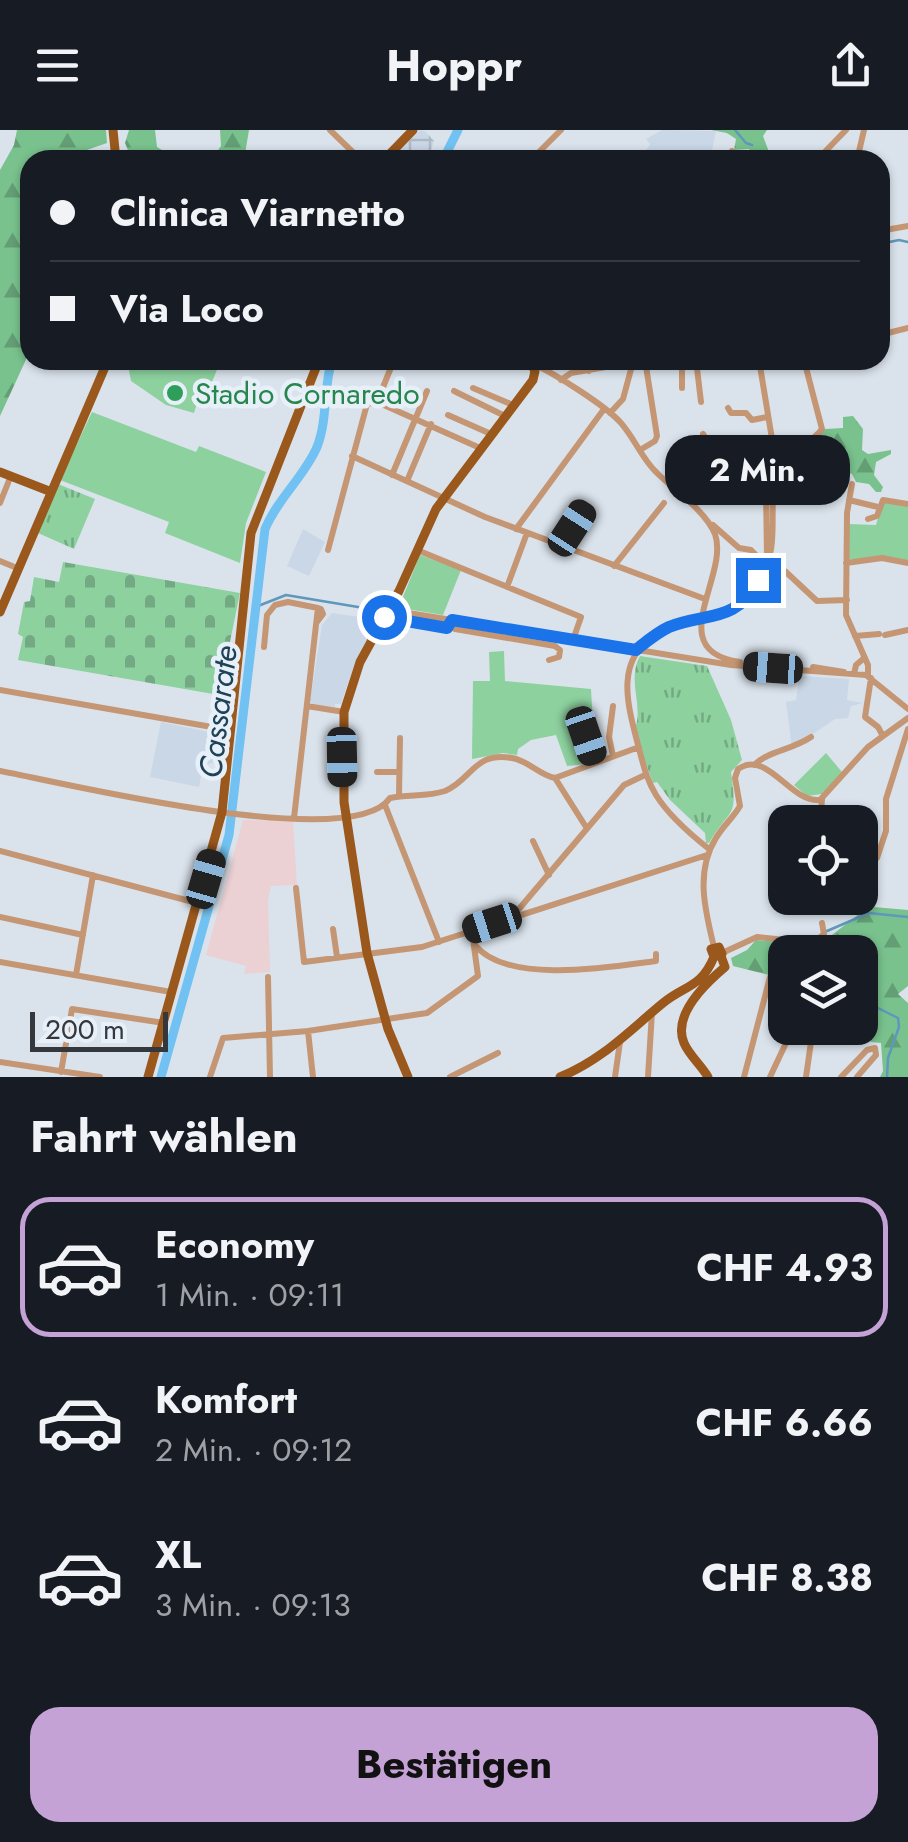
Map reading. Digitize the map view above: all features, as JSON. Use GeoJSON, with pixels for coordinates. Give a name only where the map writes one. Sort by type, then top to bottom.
{"type":"FeatureCollection","features":[{"type":"Feature","properties":{"kind":"main road"},"geometry":{"type":"LineString","coordinates":[[0,612],[103,370]]}},
{"type":"Feature","properties":{"kind":"main road"},"geometry":{"type":"LineString","coordinates":[[148,1077],[224,813],[250,533],[315,370]]}},
{"type":"Feature","properties":{"kind":"main road"},"geometry":{"type":"LineString","coordinates":[[408,1077],[385,1019],[367,953],[346,819],[344,712],[356,670],[442,498],[535,370]]}},
{"type":"Feature","properties":{"kind":"main road"},"geometry":{"type":"LineString","coordinates":[[1,472],[49,491]]}},
{"type":"Feature","properties":{"kind":"main road"},"geometry":{"type":"LineString","coordinates":[[560,1077],[590,1063],[669,998],[699,982],[718,953],[726,965],[688,1009],[681,1026],[686,1046],[708,1077]]}},
{"type":"Feature","properties":{"kind":"street"},"geometry":{"type":"LineString","coordinates":[[330,130],[351,150]]}},
{"type":"Feature","properties":{"kind":"street"},"geometry":{"type":"LineString","coordinates":[[541,150],[561,130]]}},
{"type":"Feature","properties":{"kind":"street"},"geometry":{"type":"LineString","coordinates":[[827,150],[846,130]]}},
{"type":"Feature","properties":{"kind":"street"},"geometry":{"type":"LineString","coordinates":[[377,402],[390,370]]}},
{"type":"Feature","properties":{"kind":"street"},"geometry":{"type":"LineString","coordinates":[[543,370],[607,411],[624,427],[648,465],[739,548],[752,550],[774,563],[817,601],[847,600]]}},
{"type":"Feature","properties":{"kind":"street"},"geometry":{"type":"LineString","coordinates":[[561,380],[588,370]]}},
{"type":"Feature","properties":{"kind":"street"},"geometry":{"type":"LineString","coordinates":[[516,529],[607,411],[623,398],[627,370]]}},
{"type":"Feature","properties":{"kind":"street"},"geometry":{"type":"LineString","coordinates":[[640,450],[657,437],[647,370]]}},
{"type":"Feature","properties":{"kind":"street"},"geometry":{"type":"LineString","coordinates":[[682,370],[682,388]]}},
{"type":"Feature","properties":{"kind":"street"},"geometry":{"type":"LineString","coordinates":[[697,370],[700,402]]}},
{"type":"Feature","properties":{"kind":"street"},"geometry":{"type":"LineString","coordinates":[[759,370],[774,451],[766,491],[766,560]]}},
{"type":"Feature","properties":{"kind":"street"},"geometry":{"type":"LineString","coordinates":[[708,852],[664,807],[645,775],[626,688],[636,650],[670,627],[718,617],[741,604],[752,592],[770,556],[771,509],[782,464],[816,438],[822,428],[807,370]]}},
{"type":"Feature","properties":{"kind":"street"},"geometry":{"type":"LineString","coordinates":[[473,388],[514,404]]}},
{"type":"Feature","properties":{"kind":"street"},"geometry":{"type":"LineString","coordinates":[[392,474],[427,391]]}},
{"type":"Feature","properties":{"kind":"street"},"geometry":{"type":"LineString","coordinates":[[454,392],[504,416]]}},
{"type":"Feature","properties":{"kind":"street"},"geometry":{"type":"LineString","coordinates":[[328,550],[364,406],[377,402],[480,448]]}},
{"type":"Feature","properties":{"kind":"street"},"geometry":{"type":"LineString","coordinates":[[728,408],[732,413],[746,413],[752,420],[767,417]]}},
{"type":"Feature","properties":{"kind":"street"},"geometry":{"type":"LineString","coordinates":[[448,416],[472,422],[491,434]]}},
{"type":"Feature","properties":{"kind":"street"},"geometry":{"type":"LineString","coordinates":[[407,480],[430,424]]}},
{"type":"Feature","properties":{"kind":"street"},"geometry":{"type":"LineString","coordinates":[[703,434],[714,451],[764,446],[770,464]]}},
{"type":"Feature","properties":{"kind":"street"},"geometry":{"type":"LineString","coordinates":[[723,450],[722,440],[731,439]]}},
{"type":"Feature","properties":{"kind":"street"},"geometry":{"type":"LineString","coordinates":[[352,456],[516,529],[706,599]]}},
{"type":"Feature","properties":{"kind":"street"},"geometry":{"type":"LineString","coordinates":[[0,503],[12,478],[1,472]]}},
{"type":"Feature","properties":{"kind":"street"},"geometry":{"type":"LineString","coordinates":[[852,484],[848,500],[846,619],[869,675],[862,716],[883,736]]}},
{"type":"Feature","properties":{"kind":"street"},"geometry":{"type":"LineString","coordinates":[[848,500],[878,506]]}},
{"type":"Feature","properties":{"kind":"street"},"geometry":{"type":"LineString","coordinates":[[868,519],[876,516],[883,500],[908,504]]}},
{"type":"Feature","properties":{"kind":"street"},"geometry":{"type":"LineString","coordinates":[[614,566],[664,503]]}},
{"type":"Feature","properties":{"kind":"street"},"geometry":{"type":"LineString","coordinates":[[562,545],[585,509]]}},
{"type":"Feature","properties":{"kind":"street"},"geometry":{"type":"LineString","coordinates":[[710,522],[718,551],[701,620],[705,643],[722,658],[829,668],[849,674]]}},
{"type":"Feature","properties":{"kind":"street"},"geometry":{"type":"LineString","coordinates":[[507,587],[527,533]]}},
{"type":"Feature","properties":{"kind":"street"},"geometry":{"type":"LineString","coordinates":[[417,550],[581,617],[572,640]]}},
{"type":"Feature","properties":{"kind":"street"},"geometry":{"type":"LineString","coordinates":[[846,563],[891,559],[908,563]]}},
{"type":"Feature","properties":{"kind":"street"},"geometry":{"type":"LineString","coordinates":[[0,561],[17,568]]}},
{"type":"Feature","properties":{"kind":"street"},"geometry":{"type":"LineString","coordinates":[[264,647],[268,615],[276,604],[288,602],[318,608],[323,614],[317,622],[294,818]]}},
{"type":"Feature","properties":{"kind":"street"},"geometry":{"type":"LineString","coordinates":[[390,607],[555,646],[560,650],[559,657],[549,660]]}},
{"type":"Feature","properties":{"kind":"street"},"geometry":{"type":"LineString","coordinates":[[384,617],[451,623],[730,665],[869,675],[908,709]]}},
{"type":"Feature","properties":{"kind":"street"},"geometry":{"type":"LineString","coordinates":[[856,636],[908,630]]}},
{"type":"Feature","properties":{"kind":"street"},"geometry":{"type":"LineString","coordinates":[[849,674],[864,659]]}},
{"type":"Feature","properties":{"kind":"street"},"geometry":{"type":"LineString","coordinates":[[0,690],[230,730]]}},
{"type":"Feature","properties":{"kind":"street"},"geometry":{"type":"LineString","coordinates":[[307,706],[344,712]]}},
{"type":"Feature","properties":{"kind":"street"},"geometry":{"type":"LineString","coordinates":[[612,706],[613,756]]}},
{"type":"Feature","properties":{"kind":"street"},"geometry":{"type":"LineString","coordinates":[[576,710],[594,763]]}},
{"type":"Feature","properties":{"kind":"street"},"geometry":{"type":"LineString","coordinates":[[822,805],[822,799],[864,751],[908,718]]}},
{"type":"Feature","properties":{"kind":"street"},"geometry":{"type":"LineString","coordinates":[[878,855],[886,828],[886,799],[908,729]]}},
{"type":"Feature","properties":{"kind":"street"},"geometry":{"type":"LineString","coordinates":[[754,764],[767,755],[792,750],[811,737]]}},
{"type":"Feature","properties":{"kind":"street"},"geometry":{"type":"LineString","coordinates":[[399,796],[400,738]]}},
{"type":"Feature","properties":{"kind":"street"},"geometry":{"type":"LineString","coordinates":[[554,778],[638,747]]}},
{"type":"Feature","properties":{"kind":"street"},"geometry":{"type":"LineString","coordinates":[[0,770],[224,813],[346,819],[385,805],[390,798],[443,791],[474,766],[495,758],[516,759],[554,778],[586,826]]}},
{"type":"Feature","properties":{"kind":"street"},"geometry":{"type":"LineString","coordinates":[[822,799],[804,798],[771,772],[744,764],[736,771],[740,806],[708,852],[702,879],[718,953],[760,937],[813,943],[824,934],[822,923]]}},
{"type":"Feature","properties":{"kind":"street"},"geometry":{"type":"LineString","coordinates":[[377,772],[398,772]]}},
{"type":"Feature","properties":{"kind":"street"},"geometry":{"type":"LineString","coordinates":[[512,916],[550,876],[586,826],[624,784],[645,775]]}},
{"type":"Feature","properties":{"kind":"street"},"geometry":{"type":"LineString","coordinates":[[385,805],[439,942]]}},
{"type":"Feature","properties":{"kind":"street"},"geometry":{"type":"LineString","coordinates":[[533,840],[550,876]]}},
{"type":"Feature","properties":{"kind":"street"},"geometry":{"type":"LineString","coordinates":[[0,851],[199,903]]}},
{"type":"Feature","properties":{"kind":"street"},"geometry":{"type":"LineString","coordinates":[[296,888],[304,962],[414,948],[471,935],[512,916],[708,852]]}},
{"type":"Feature","properties":{"kind":"street"},"geometry":{"type":"LineString","coordinates":[[76,975],[92,875]]}},
{"type":"Feature","properties":{"kind":"street"},"geometry":{"type":"LineString","coordinates":[[0,917],[83,935]]}},
{"type":"Feature","properties":{"kind":"street"},"geometry":{"type":"LineString","coordinates":[[334,929],[337,957]]}},
{"type":"Feature","properties":{"kind":"street"},"geometry":{"type":"LineString","coordinates":[[471,935],[477,949],[512,965],[590,971],[656,960],[656,954]]}},
{"type":"Feature","properties":{"kind":"street"},"geometry":{"type":"LineString","coordinates":[[210,1077],[223,1038],[270,1036],[433,1011],[479,974],[471,935]]}},
{"type":"Feature","properties":{"kind":"street"},"geometry":{"type":"LineString","coordinates":[[0,962],[172,992]]}},
{"type":"Feature","properties":{"kind":"street"},"geometry":{"type":"LineString","coordinates":[[268,977],[270,1077]]}},
{"type":"Feature","properties":{"kind":"street"},"geometry":{"type":"LineString","coordinates":[[744,1077],[768,985]]}},
{"type":"Feature","properties":{"kind":"street"},"geometry":{"type":"LineString","coordinates":[[59,1073],[72,1010],[164,1023]]}},
{"type":"Feature","properties":{"kind":"street"},"geometry":{"type":"LineString","coordinates":[[648,1077],[652,1012]]}},
{"type":"Feature","properties":{"kind":"street"},"geometry":{"type":"LineString","coordinates":[[308,1031],[313,1077]]}},
{"type":"Feature","properties":{"kind":"street"},"geometry":{"type":"LineString","coordinates":[[615,1077],[620,1042]]}},
{"type":"Feature","properties":{"kind":"street"},"geometry":{"type":"LineString","coordinates":[[770,1077],[785,1045]]}},
{"type":"Feature","properties":{"kind":"street"},"geometry":{"type":"LineString","coordinates":[[806,1077],[811,1045]]}},
{"type":"Feature","properties":{"kind":"street"},"geometry":{"type":"LineString","coordinates":[[841,1077],[874,1048],[876,1055],[857,1077]]}},
{"type":"Feature","properties":{"kind":"street"},"geometry":{"type":"LineString","coordinates":[[450,1077],[498,1053]]}},
{"type":"Feature","properties":{"kind":"street"},"geometry":{"type":"LineString","coordinates":[[0,1062],[100,1077]]}},
{"type":"Feature","properties":{"kind":"street"},"geometry":{"type":"LineString","coordinates":[[697,1077],[700,1064]]}},
{"type":"Feature","properties":{"kind":"shaded area"},"geometry":{"type":"Polygon","coordinates":[[[420,130],[434,141],[431,150],[400,150],[420,130]]]}},
{"type":"Feature","properties":{"kind":"shaded area"},"geometry":{"type":"Polygon","coordinates":[[[662,130],[716,131],[712,150],[646,150],[650,144],[646,139],[662,130]]]}},
{"type":"Feature","properties":{"kind":"shaded area"},"geometry":{"type":"Polygon","coordinates":[[[303,529],[325,542],[309,576],[287,566],[303,529]]]}},
{"type":"Feature","properties":{"kind":"shaded area"},"geometry":{"type":"Polygon","coordinates":[[[332,613],[380,620],[355,662],[341,704],[335,707],[310,701],[322,625],[332,613]]]}},
{"type":"Feature","properties":{"kind":"shaded area"},"geometry":{"type":"Polygon","coordinates":[[[799,676],[849,679],[847,700],[863,703],[851,706],[848,718],[835,719],[792,748],[786,702],[796,700],[799,676]]]}},
{"type":"Feature","properties":{"kind":"shaded area"},"geometry":{"type":"Polygon","coordinates":[[[161,722],[224,735],[223,759],[203,766],[199,787],[150,777],[161,722]]]}},
{"type":"Feature","properties":{"kind":"shaded area"},"geometry":{"type":"Polygon","coordinates":[[[243,820],[293,821],[297,885],[271,886],[270,972],[244,974],[246,966],[206,955],[243,820]]]}},
{"type":"Feature","properties":{"kind":"green space"},"geometry":{"type":"Polygon","coordinates":[[[17,130],[106,130],[107,143],[87,150],[20,150],[21,370],[0,416],[0,170],[14,145],[17,130]]]}},
{"type":"Feature","properties":{"kind":"green space"},"geometry":{"type":"Polygon","coordinates":[[[129,130],[155,130],[157,147],[162,150],[128,150],[125,143],[129,130]]]}},
{"type":"Feature","properties":{"kind":"green space"},"geometry":{"type":"Polygon","coordinates":[[[220,130],[249,130],[246,150],[218,150],[220,130]]]}},
{"type":"Feature","properties":{"kind":"green space"},"geometry":{"type":"Polygon","coordinates":[[[711,130],[767,130],[763,136],[768,150],[734,150],[736,139],[711,130]]]}},
{"type":"Feature","properties":{"kind":"green space","name":"Stadio Cornaredo"},"geometry":{"type":"Polygon","coordinates":[[[129,370],[217,370],[205,399],[198,400],[194,413],[166,405],[131,381],[129,370]]]}},
{"type":"Feature","properties":{"kind":"green space"},"geometry":{"type":"Polygon","coordinates":[[[92,412],[196,452],[199,446],[266,472],[246,523],[240,563],[165,533],[169,522],[60,480],[92,412]]]}},
{"type":"Feature","properties":{"kind":"green space"},"geometry":{"type":"Polygon","coordinates":[[[853,416],[863,429],[862,450],[868,454],[891,450],[891,454],[876,462],[874,475],[883,487],[881,492],[856,482],[852,474],[840,470],[839,465],[821,453],[816,457],[816,442],[825,429],[843,428],[843,417],[853,416]]]}},
{"type":"Feature","properties":{"kind":"green space"},"geometry":{"type":"Polygon","coordinates":[[[58,484],[95,499],[74,549],[38,533],[58,484]]]}},
{"type":"Feature","properties":{"kind":"green space"},"geometry":{"type":"Polygon","coordinates":[[[883,501],[908,505],[908,561],[849,559],[848,524],[876,525],[883,501]]]}},
{"type":"Feature","properties":{"kind":"green space"},"geometry":{"type":"Polygon","coordinates":[[[420,555],[461,570],[443,615],[407,609],[400,604],[420,555]]]}},
{"type":"Feature","properties":{"kind":"green space"},"geometry":{"type":"Polygon","coordinates":[[[63,562],[240,593],[219,695],[18,660],[24,602],[30,601],[34,577],[59,582],[63,562]]]}},
{"type":"Feature","properties":{"kind":"green space"},"geometry":{"type":"Polygon","coordinates":[[[504,651],[505,681],[591,689],[595,758],[588,764],[567,766],[556,735],[531,740],[518,749],[517,755],[503,753],[472,759],[473,681],[490,681],[489,652],[504,651]]]}},
{"type":"Feature","properties":{"kind":"green space"},"geometry":{"type":"Polygon","coordinates":[[[640,656],[707,666],[731,720],[742,760],[731,772],[731,812],[709,843],[705,833],[657,782],[653,783],[634,731],[638,713],[635,675],[640,656]]]}},
{"type":"Feature","properties":{"kind":"green space"},"geometry":{"type":"Polygon","coordinates":[[[826,753],[842,772],[822,794],[807,796],[794,785],[826,753]]]}},
{"type":"Feature","properties":{"kind":"green space"},"geometry":{"type":"Polygon","coordinates":[[[878,907],[908,910],[908,986],[898,994],[908,1003],[908,1077],[880,1077],[883,1071],[878,1043],[878,935],[832,935],[858,915],[878,915],[878,907]]]}},
{"type":"Feature","properties":{"kind":"green space"},"geometry":{"type":"Polygon","coordinates":[[[756,940],[768,941],[768,975],[733,966],[731,958],[756,940]]]}},
{"type":"Feature","properties":{"kind":"waterway","name":"Cassarate"},"geometry":{"type":"LineString","coordinates":[[448,150],[458,130]]}},
{"type":"Feature","properties":{"kind":"waterway"},"geometry":{"type":"LineString","coordinates":[[735,130],[752,145]]}},
{"type":"Feature","properties":{"kind":"waterway"},"geometry":{"type":"LineString","coordinates":[[890,242],[908,242]]}},
{"type":"Feature","properties":{"kind":"waterway","name":"Cassarate"},"geometry":{"type":"LineString","coordinates":[[161,1077],[229,835],[265,529],[317,447],[330,370]]}},
{"type":"Feature","properties":{"kind":"waterway"},"geometry":{"type":"LineString","coordinates":[[258,606],[286,595],[382,611]]}},
{"type":"Feature","properties":{"kind":"waterway"},"geometry":{"type":"LineString","coordinates":[[827,931],[869,913],[908,917]]}},
{"type":"Feature","properties":{"kind":"waterway"},"geometry":{"type":"LineString","coordinates":[[878,1008],[898,1018],[887,1077]]}},
{"type":"Feature","properties":{"kind":"place","name":"Stadio Cornaredo"},"geometry":{"type":"Point","coordinates":[175,393]}},
{"type":"Feature","properties":{"kind":"route"},"geometry":{"type":"LineString","coordinates":[[384,617],[447,628],[452,620],[636,650],[670,627],[734,610],[758,580]]}}]}
